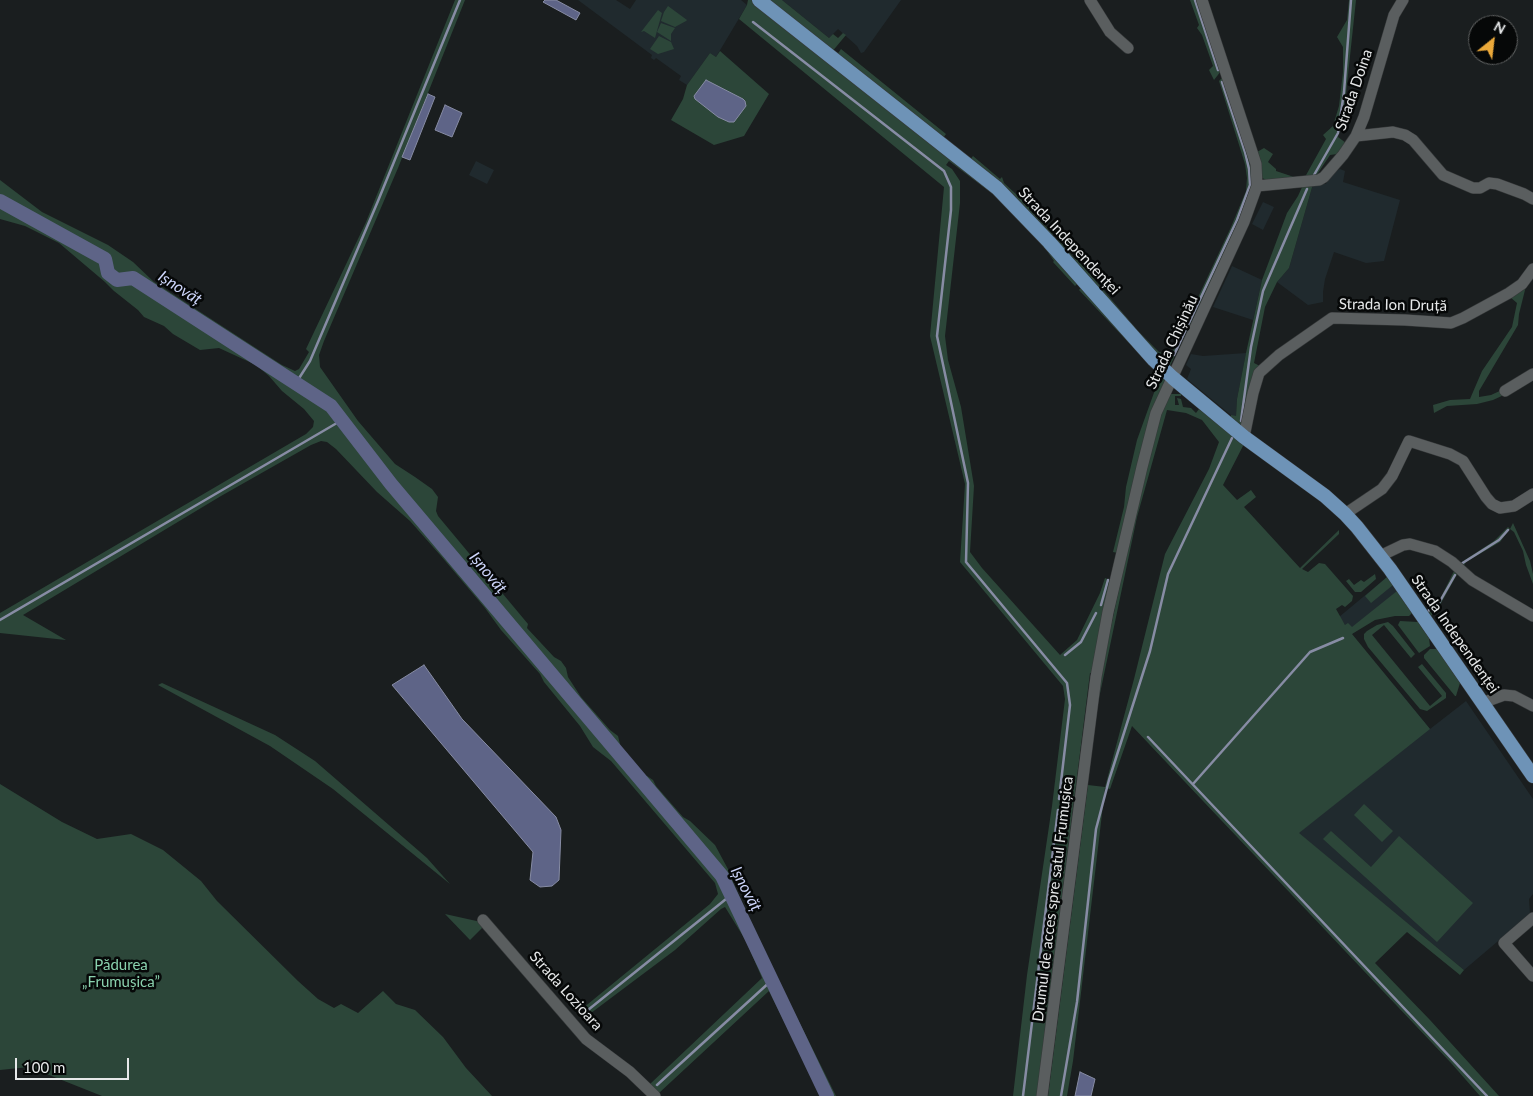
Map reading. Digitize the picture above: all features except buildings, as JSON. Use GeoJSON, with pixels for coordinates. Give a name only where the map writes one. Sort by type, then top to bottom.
{"type":"FeatureCollection","features":[{"type":"Feature","properties":{"kind":"main road","name":"Strada Independenței"},"geometry":{"type":"LineString","coordinates":[[759,0],[1010,201],[1154,360],[1173,378],[1244,437],[1324,496],[1345,514],[1380,556],[1533,776]]}},
{"type":"Feature","properties":{"kind":"street"},"geometry":{"type":"LineString","coordinates":[[1090,0],[1110,32],[1128,48]]}},
{"type":"Feature","properties":{"kind":"street","name":"Strada Chișinău"},"geometry":{"type":"LineString","coordinates":[[1092,706],[1108,612],[1156,412],[1244,222],[1258,186],[1256,164],[1202,0]]}},
{"type":"Feature","properties":{"kind":"street","name":"Strada Doina"},"geometry":{"type":"LineString","coordinates":[[1258,186],[1319,180],[1324,177],[1356,136],[1364,117],[1394,15],[1403,0]]}},
{"type":"Feature","properties":{"kind":"street"},"geometry":{"type":"LineString","coordinates":[[1356,136],[1393,132],[1405,135],[1413,140],[1443,174],[1474,188],[1480,188],[1488,183],[1497,184],[1533,199]]}},
{"type":"Feature","properties":{"kind":"street","name":"Strada Ion Druță"},"geometry":{"type":"LineString","coordinates":[[1244,437],[1259,373],[1279,355],[1332,318],[1451,323],[1509,293],[1522,284],[1533,269]]}},
{"type":"Feature","properties":{"kind":"street"},"geometry":{"type":"LineString","coordinates":[[1505,391],[1533,374]]}},
{"type":"Feature","properties":{"kind":"street"},"geometry":{"type":"LineString","coordinates":[[1345,514],[1382,489],[1392,476],[1409,441],[1450,454],[1463,461],[1486,497],[1492,504],[1500,508],[1514,506],[1533,494]]}},
{"type":"Feature","properties":{"kind":"street"},"geometry":{"type":"LineString","coordinates":[[1380,556],[1403,545],[1410,544],[1435,551],[1452,562],[1472,580],[1533,616]]}},
{"type":"Feature","properties":{"kind":"street"},"geometry":{"type":"LineString","coordinates":[[1482,703],[1504,695],[1514,696],[1533,706]]}},
{"type":"Feature","properties":{"kind":"street","name":"Drumul de acces spre satul Frumușica"},"geometry":{"type":"LineString","coordinates":[[1042,1096],[1092,706]]}},
{"type":"Feature","properties":{"kind":"street"},"geometry":{"type":"LineString","coordinates":[[1533,918],[1504,943],[1533,976]]}},
{"type":"Feature","properties":{"kind":"street","name":"Strada Lozioara"},"geometry":{"type":"LineString","coordinates":[[483,920],[586,1039],[630,1072],[655,1096]]}},
{"type":"Feature","properties":{"kind":"shaded area"},"geometry":{"type":"Polygon","coordinates":[[[578,0],[616,0],[630,9],[636,0],[741,0],[747,5],[716,57],[710,53],[687,85],[679,80],[681,76],[656,58],[654,60],[651,58],[652,55],[578,0]]]}},
{"type":"Feature","properties":{"kind":"shaded area"},"geometry":{"type":"Polygon","coordinates":[[[782,0],[901,0],[864,52],[861,53],[857,46],[838,29],[829,38],[782,0]]]}},
{"type":"Feature","properties":{"kind":"shaded area"},"geometry":{"type":"Polygon","coordinates":[[[476,161],[494,170],[487,184],[469,175],[476,161]]]}},
{"type":"Feature","properties":{"kind":"shaded area"},"geometry":{"type":"Polygon","coordinates":[[[1340,169],[1345,171],[1343,182],[1400,200],[1384,261],[1366,263],[1334,252],[1325,279],[1323,302],[1308,305],[1277,282],[1289,268],[1313,184],[1326,184],[1329,175],[1340,169]]]}},
{"type":"Feature","properties":{"kind":"shaded area"},"geometry":{"type":"Polygon","coordinates":[[[1263,202],[1274,207],[1263,230],[1252,224],[1263,202]]]}},
{"type":"Feature","properties":{"kind":"shaded area"},"geometry":{"type":"Polygon","coordinates":[[[1232,266],[1262,280],[1253,320],[1213,307],[1232,266]]]}},
{"type":"Feature","properties":{"kind":"shaded area"},"geometry":{"type":"Polygon","coordinates":[[[1246,353],[1237,399],[1236,416],[1232,416],[1187,379],[1191,369],[1186,365],[1191,354],[1203,356],[1246,353]]]}},
{"type":"Feature","properties":{"kind":"shaded area"},"geometry":{"type":"Polygon","coordinates":[[[1387,577],[1400,595],[1352,634],[1339,617],[1387,577]]]}},
{"type":"Feature","properties":{"kind":"shaded area"},"geometry":{"type":"Polygon","coordinates":[[[1394,685],[1430,729],[1466,701],[1533,799],[1533,894],[1529,899],[1530,914],[1464,970],[1298,833],[1404,749],[1394,685]]]}},
{"type":"Feature","properties":{"kind":"green space"},"geometry":{"type":"Polygon","coordinates":[[[455,0],[465,0],[398,168],[324,341],[319,355],[320,367],[358,421],[395,464],[432,489],[438,497],[436,511],[438,516],[528,624],[527,628],[554,657],[561,661],[566,668],[568,677],[581,697],[610,730],[618,736],[621,748],[642,775],[653,780],[683,817],[690,821],[715,845],[729,871],[759,941],[836,1096],[821,1096],[769,991],[659,1093],[650,1084],[762,978],[746,941],[725,907],[675,950],[583,1019],[577,1013],[710,904],[718,894],[715,883],[611,761],[593,747],[580,726],[544,682],[540,674],[501,630],[441,556],[410,521],[377,492],[327,442],[321,441],[311,445],[221,496],[23,615],[66,640],[0,633],[0,613],[306,434],[313,427],[314,421],[304,409],[282,391],[256,365],[219,348],[200,350],[173,334],[164,326],[144,317],[59,243],[25,226],[0,219],[0,180],[42,212],[108,245],[133,262],[154,282],[282,365],[295,371],[299,369],[309,352],[306,349],[366,222],[455,0]]]}},
{"type":"Feature","properties":{"kind":"green space"},"geometry":{"type":"Polygon","coordinates":[[[748,0],[752,0],[997,193],[1080,281],[1075,286],[1012,211],[949,161],[946,165],[952,169],[960,181],[960,203],[945,336],[948,360],[961,407],[974,486],[970,552],[1060,655],[1077,640],[1100,593],[1105,578],[1110,580],[1093,673],[1090,673],[1037,1096],[1013,1096],[1027,975],[1052,806],[1065,699],[1063,686],[960,562],[965,484],[930,336],[944,187],[739,19],[748,0]]]}},
{"type":"Feature","properties":{"kind":"green space"},"geometry":{"type":"Polygon","coordinates":[[[766,0],[782,0],[829,38],[833,34],[838,38],[843,33],[846,35],[831,53],[766,0]]]}},
{"type":"Feature","properties":{"kind":"green space"},"geometry":{"type":"Polygon","coordinates":[[[1190,0],[1198,0],[1221,71],[1214,80],[1209,70],[1213,66],[1202,35],[1197,28],[1199,25],[1190,0]]]}},
{"type":"Feature","properties":{"kind":"green space"},"geometry":{"type":"Polygon","coordinates":[[[1349,0],[1356,0],[1345,103],[1338,137],[1346,143],[1337,154],[1330,155],[1316,176],[1269,181],[1262,178],[1257,152],[1264,148],[1273,154],[1268,162],[1276,171],[1297,178],[1305,177],[1326,139],[1323,135],[1333,126],[1339,106],[1343,72],[1343,47],[1337,37],[1347,20],[1349,0]]]}},
{"type":"Feature","properties":{"kind":"green space"},"geometry":{"type":"Polygon","coordinates":[[[668,6],[687,20],[675,27],[661,21],[668,6]]]}},
{"type":"Feature","properties":{"kind":"green space"},"geometry":{"type":"Polygon","coordinates":[[[658,10],[662,13],[655,38],[644,31],[641,32],[658,10]]]}},
{"type":"Feature","properties":{"kind":"green space"},"geometry":{"type":"Polygon","coordinates":[[[661,23],[675,28],[671,34],[671,41],[657,32],[661,23]]]}},
{"type":"Feature","properties":{"kind":"green space"},"geometry":{"type":"Polygon","coordinates":[[[659,36],[671,42],[674,49],[658,54],[650,49],[659,36]]]}},
{"type":"Feature","properties":{"kind":"green space"},"geometry":{"type":"Polygon","coordinates":[[[841,49],[946,134],[941,141],[836,56],[841,49]]]}},
{"type":"Feature","properties":{"kind":"green space"},"geometry":{"type":"Polygon","coordinates":[[[720,51],[769,94],[744,136],[714,145],[671,120],[683,99],[687,85],[710,53],[716,57],[720,51]]]}},
{"type":"Feature","properties":{"kind":"green space"},"geometry":{"type":"Polygon","coordinates":[[[1223,77],[1251,160],[1252,190],[1241,218],[1169,368],[1054,243],[1058,239],[1139,332],[1159,352],[1171,355],[1246,191],[1245,164],[1219,81],[1223,77]]]}},
{"type":"Feature","properties":{"kind":"green space"},"geometry":{"type":"Polygon","coordinates":[[[973,156],[1000,179],[1002,177],[1004,183],[1031,208],[1030,210],[1053,234],[1050,238],[968,162],[973,156]]]}},
{"type":"Feature","properties":{"kind":"green space"},"geometry":{"type":"Polygon","coordinates":[[[1313,184],[1289,268],[1277,282],[1265,307],[1254,363],[1260,366],[1272,356],[1260,369],[1244,428],[1231,418],[1231,415],[1236,416],[1237,399],[1262,280],[1287,213],[1303,185],[1313,184]]]}},
{"type":"Feature","properties":{"kind":"green space"},"geometry":{"type":"Polygon","coordinates":[[[1083,285],[1166,377],[1118,553],[1113,552],[1137,440],[1160,376],[1079,290],[1083,285]]]}},
{"type":"Feature","properties":{"kind":"green space"},"geometry":{"type":"Polygon","coordinates":[[[1526,286],[1518,325],[1479,391],[1479,397],[1491,395],[1504,389],[1506,394],[1477,404],[1447,406],[1434,413],[1433,405],[1450,400],[1470,399],[1482,371],[1512,327],[1517,303],[1510,297],[1526,286]]]}},
{"type":"Feature","properties":{"kind":"green space"},"geometry":{"type":"Polygon","coordinates":[[[1171,394],[1181,394],[1181,396],[1175,396],[1175,405],[1179,405],[1177,398],[1181,399],[1183,407],[1191,408],[1196,413],[1199,409],[1244,444],[1223,485],[1237,500],[1251,490],[1256,497],[1244,507],[1300,568],[1339,530],[1339,534],[1302,569],[1308,572],[1319,563],[1325,564],[1353,596],[1352,601],[1345,607],[1342,605],[1336,609],[1345,625],[1348,623],[1352,627],[1397,591],[1412,613],[1409,616],[1395,616],[1375,620],[1352,634],[1430,729],[1299,833],[1464,970],[1460,975],[1407,932],[1375,963],[1499,1096],[1480,1096],[1452,1064],[1132,726],[1110,789],[1105,788],[1073,1061],[1067,1096],[1048,1096],[1088,785],[1105,787],[1165,554],[1209,469],[1219,442],[1202,420],[1186,413],[1167,410],[1137,517],[1098,703],[1102,668],[1144,473],[1162,408],[1171,394]]]}},
{"type":"Feature","properties":{"kind":"green space"},"geometry":{"type":"Polygon","coordinates":[[[1513,523],[1530,561],[1533,584],[1523,551],[1514,532],[1510,529],[1513,523]]]}},
{"type":"Feature","properties":{"kind":"green space"},"geometry":{"type":"Polygon","coordinates":[[[1508,527],[1510,529],[1500,542],[1466,562],[1462,569],[1457,565],[1494,541],[1508,527]]]}},
{"type":"Feature","properties":{"kind":"green space"},"geometry":{"type":"Polygon","coordinates":[[[1455,569],[1459,571],[1440,605],[1431,616],[1427,610],[1439,601],[1455,569]]]}},
{"type":"Feature","properties":{"kind":"green space"},"geometry":{"type":"Polygon","coordinates":[[[1375,574],[1376,579],[1361,592],[1355,592],[1346,581],[1349,579],[1354,585],[1361,580],[1364,582],[1375,574]]]}},
{"type":"Feature","properties":{"kind":"green space"},"geometry":{"type":"Polygon","coordinates":[[[1387,577],[1393,585],[1371,603],[1365,596],[1387,577]]]}},
{"type":"Feature","properties":{"kind":"green space"},"geometry":{"type":"Polygon","coordinates":[[[1400,621],[1418,622],[1429,638],[1430,646],[1419,653],[1398,625],[1400,621]]]}},
{"type":"Feature","properties":{"kind":"green space"},"geometry":{"type":"Polygon","coordinates":[[[1388,622],[1415,654],[1411,658],[1384,625],[1372,635],[1430,706],[1442,696],[1418,667],[1422,664],[1446,693],[1446,698],[1427,711],[1420,709],[1368,647],[1364,639],[1364,634],[1367,631],[1377,625],[1388,622]]]}},
{"type":"Feature","properties":{"kind":"green space"},"geometry":{"type":"Polygon","coordinates":[[[1430,649],[1437,649],[1460,683],[1456,696],[1424,658],[1424,655],[1430,649]]]}},
{"type":"Feature","properties":{"kind":"green space"},"geometry":{"type":"Polygon","coordinates":[[[162,683],[275,735],[315,761],[427,858],[450,884],[333,789],[270,746],[158,685],[162,683]]]}},
{"type":"Feature","properties":{"kind":"green space","name":"Pădurea „Frumușica”"},"geometry":{"type":"Polygon","coordinates":[[[0,784],[62,822],[97,839],[131,834],[163,850],[201,881],[217,901],[318,999],[334,1008],[341,1004],[358,1013],[383,991],[396,1004],[415,1010],[443,1037],[466,1068],[492,1096],[102,1096],[29,1067],[0,1070],[0,784]]]}},
{"type":"Feature","properties":{"kind":"green space"},"geometry":{"type":"Polygon","coordinates":[[[1364,804],[1393,831],[1382,842],[1354,815],[1364,804]]]}},
{"type":"Feature","properties":{"kind":"green space"},"geometry":{"type":"Polygon","coordinates":[[[1331,831],[1371,867],[1399,836],[1473,903],[1437,942],[1323,839],[1331,831]]]}},
{"type":"Feature","properties":{"kind":"green space"},"geometry":{"type":"Polygon","coordinates":[[[445,914],[481,922],[484,926],[470,940],[445,914]]]}},
{"type":"Feature","properties":{"kind":"water"},"geometry":{"type":"Polygon","coordinates":[[[545,0],[556,0],[580,13],[576,20],[543,2],[545,0]]]}},
{"type":"Feature","properties":{"kind":"water"},"geometry":{"type":"Polygon","coordinates":[[[706,80],[745,101],[746,106],[734,122],[718,117],[695,99],[694,96],[706,80]]]}},
{"type":"Feature","properties":{"kind":"water"},"geometry":{"type":"Polygon","coordinates":[[[428,94],[435,97],[410,160],[402,157],[428,94]]]}},
{"type":"Feature","properties":{"kind":"water"},"geometry":{"type":"Polygon","coordinates":[[[445,105],[462,113],[452,137],[435,130],[445,105]]]}},
{"type":"Feature","properties":{"kind":"water"},"geometry":{"type":"Polygon","coordinates":[[[424,665],[462,719],[556,817],[561,830],[559,880],[552,886],[540,887],[530,880],[533,852],[392,685],[424,665]]]}},
{"type":"Feature","properties":{"kind":"water"},"geometry":{"type":"Polygon","coordinates":[[[1080,1072],[1095,1079],[1091,1096],[1075,1096],[1080,1072]]]}},
{"type":"Feature","properties":{"kind":"waterway"},"geometry":{"type":"LineString","coordinates":[[296,383],[310,361],[460,0]]}},
{"type":"Feature","properties":{"kind":"waterway"},"geometry":{"type":"LineString","coordinates":[[1195,0],[1218,70]]}},
{"type":"Feature","properties":{"kind":"waterway"},"geometry":{"type":"LineString","coordinates":[[1314,175],[1338,133],[1344,92],[1351,0]]}},
{"type":"Feature","properties":{"kind":"waterway"},"geometry":{"type":"LineString","coordinates":[[753,22],[944,171],[951,187],[951,210],[937,336],[968,483],[966,562],[1067,683],[1070,705],[1059,799]]}},
{"type":"Feature","properties":{"kind":"waterway"},"geometry":{"type":"LineString","coordinates":[[1174,355],[1237,220],[1250,185],[1245,152],[1222,82]]}},
{"type":"Feature","properties":{"kind":"waterway"},"geometry":{"type":"LineString","coordinates":[[1241,421],[1251,347],[1263,291],[1307,189]]}},
{"type":"Feature","properties":{"kind":"waterway","name":"Ișnovăț"},"geometry":{"type":"LineString","coordinates":[[0,201],[105,259],[108,273],[117,280],[133,278],[331,406],[391,484],[722,876],[827,1096]]}},
{"type":"Feature","properties":{"kind":"waterway"},"geometry":{"type":"LineString","coordinates":[[0,620],[342,420]]}},
{"type":"Feature","properties":{"kind":"waterway"},"geometry":{"type":"LineString","coordinates":[[1061,1096],[1077,1002],[1096,829],[1109,780],[1150,651],[1168,574],[1232,438]]}},
{"type":"Feature","properties":{"kind":"waterway"},"geometry":{"type":"LineString","coordinates":[[1461,564],[1499,540],[1508,530]]}},
{"type":"Feature","properties":{"kind":"waterway"},"geometry":{"type":"LineString","coordinates":[[1428,611],[1439,603],[1455,575]]}},
{"type":"Feature","properties":{"kind":"waterway"},"geometry":{"type":"LineString","coordinates":[[1101,605],[1108,580]]}},
{"type":"Feature","properties":{"kind":"waterway"},"geometry":{"type":"LineString","coordinates":[[1065,655],[1081,642],[1096,613]]}},
{"type":"Feature","properties":{"kind":"waterway"},"geometry":{"type":"LineString","coordinates":[[1193,784],[1310,652],[1343,638]]}},
{"type":"Feature","properties":{"kind":"waterway"},"geometry":{"type":"LineString","coordinates":[[1148,737],[1487,1096]]}},
{"type":"Feature","properties":{"kind":"waterway"},"geometry":{"type":"LineString","coordinates":[[1023,1096],[1058,810]]}},
{"type":"Feature","properties":{"kind":"waterway"},"geometry":{"type":"LineString","coordinates":[[583,1014],[731,895]]}},
{"type":"Feature","properties":{"kind":"waterway"},"geometry":{"type":"LineString","coordinates":[[657,1085],[772,980]]}}]}
